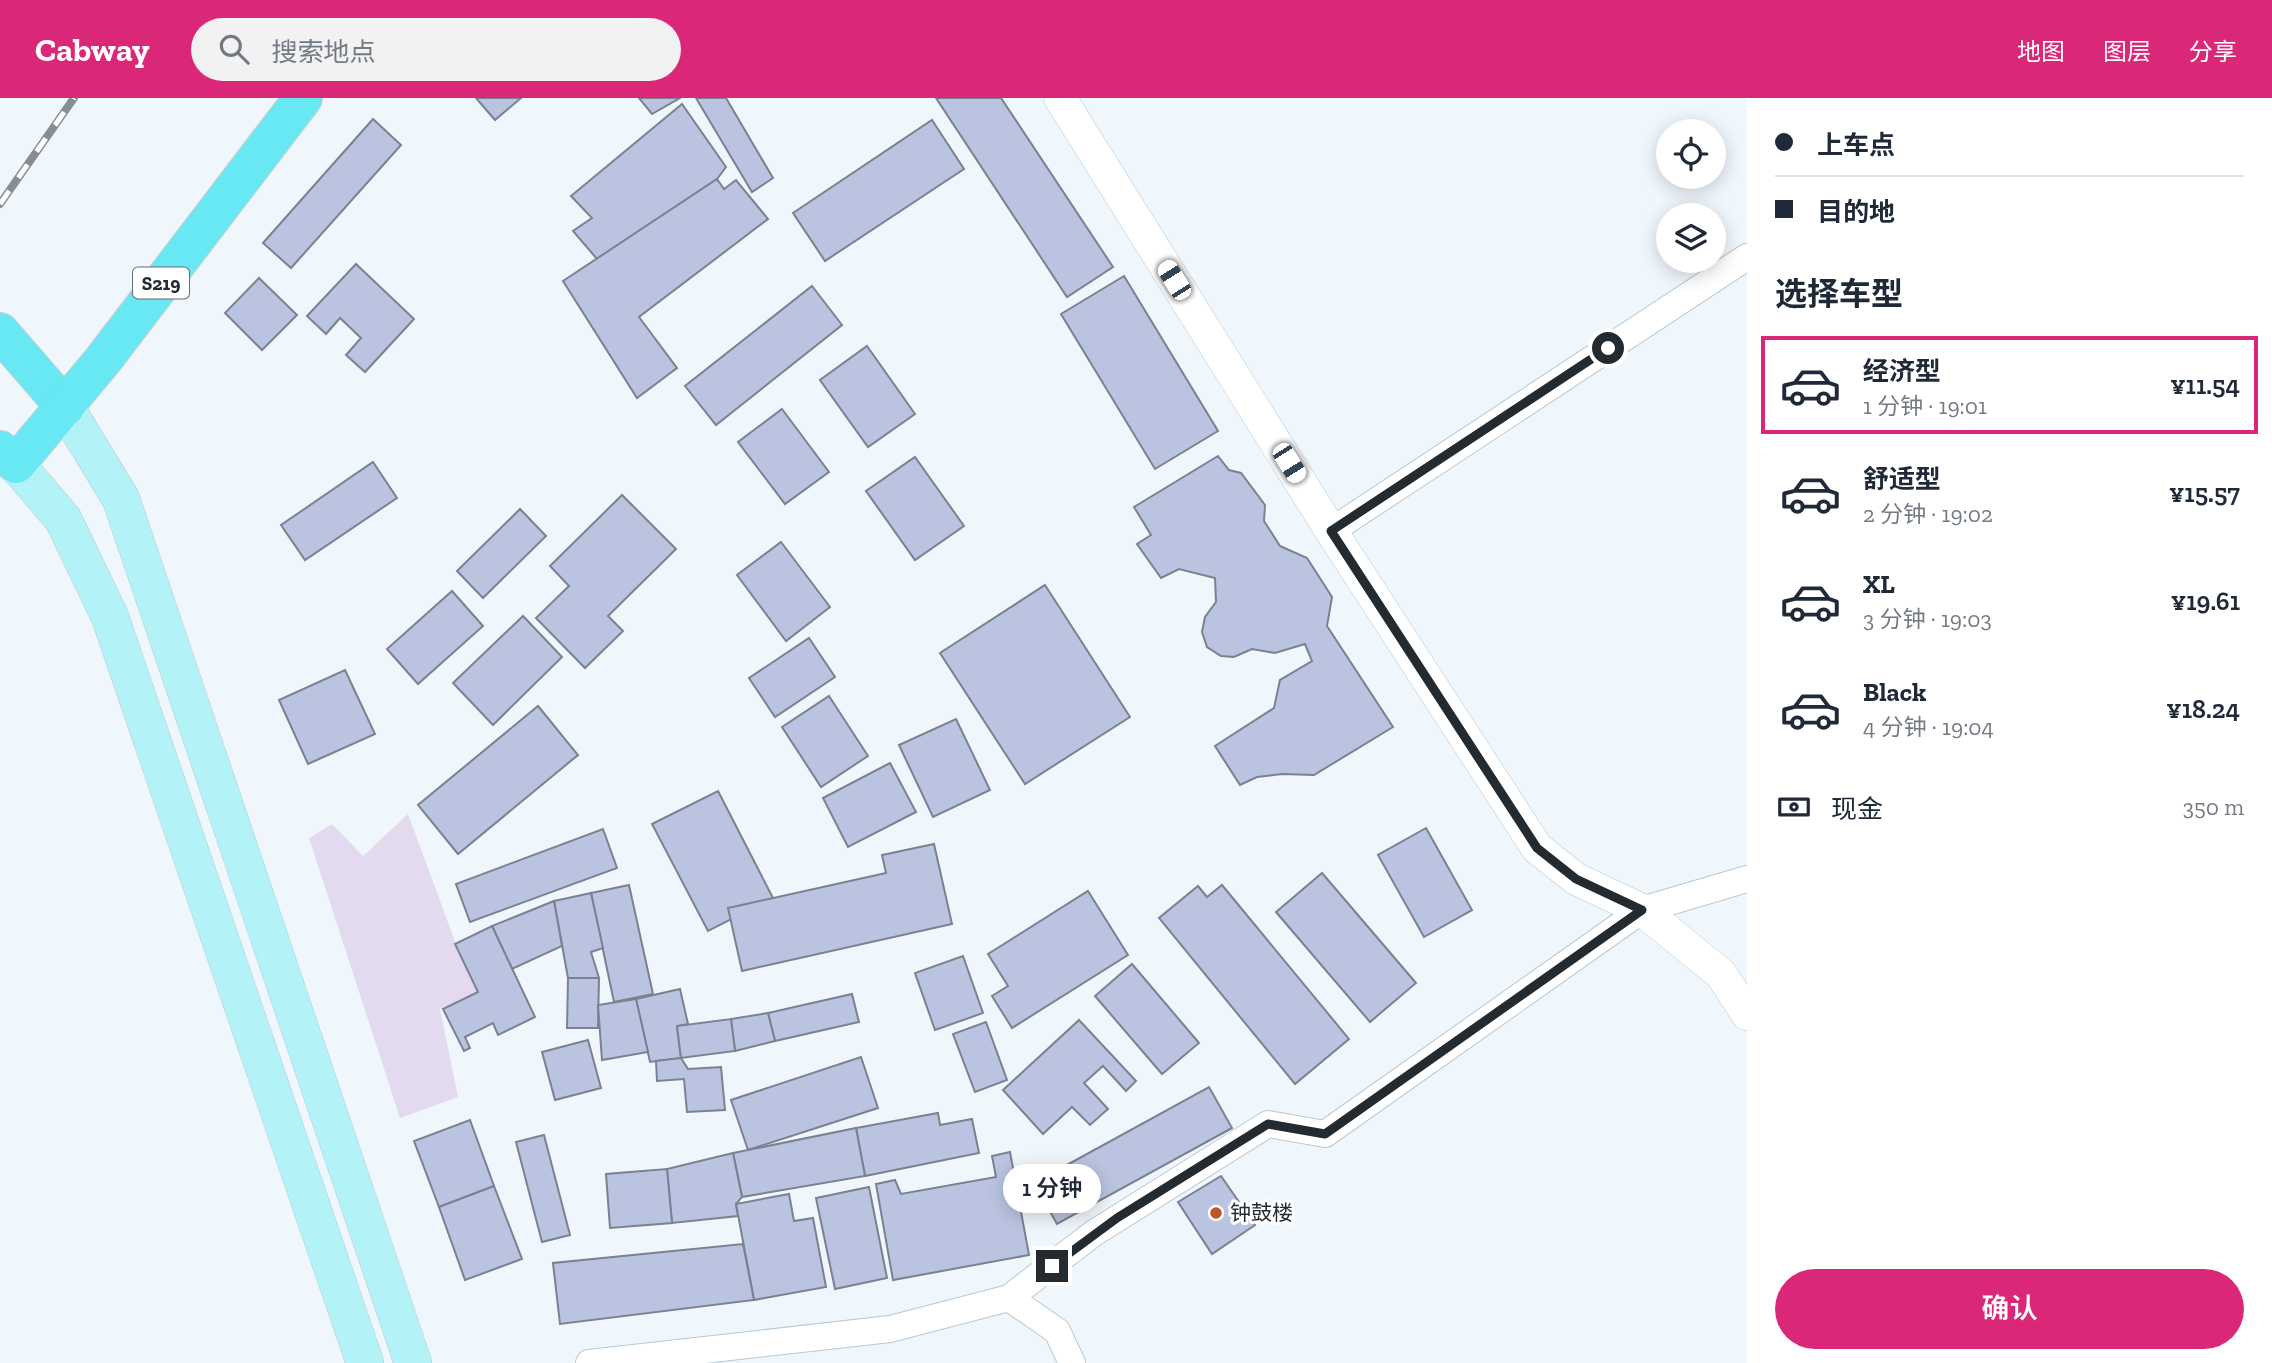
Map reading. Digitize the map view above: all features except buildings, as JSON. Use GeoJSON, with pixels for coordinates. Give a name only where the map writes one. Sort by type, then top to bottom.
{"type":"FeatureCollection","features":[{"type":"Feature","properties":{"kind":"main road","name":"S219"},"geometry":{"type":"LineString","coordinates":[[8,457],[65,407],[303,98]]}},
{"type":"Feature","properties":{"kind":"main road"},"geometry":{"type":"LineString","coordinates":[[0,332],[65,407],[121,499],[413,1363]]}},
{"type":"Feature","properties":{"kind":"main road"},"geometry":{"type":"LineString","coordinates":[[8,457],[63,519],[110,617],[365,1363]]}},
{"type":"Feature","properties":{"kind":"street"},"geometry":{"type":"LineString","coordinates":[[1060,98],[1331,531],[1537,848],[1576,879],[1642,910],[1721,974],[1747,1014]]}},
{"type":"Feature","properties":{"kind":"street"},"geometry":{"type":"LineString","coordinates":[[1331,531],[1747,257]]}},
{"type":"Feature","properties":{"kind":"street"},"geometry":{"type":"LineString","coordinates":[[589,1363],[890,1329],[1009,1298],[1094,1233],[1268,1124],[1325,1134],[1642,910],[1747,879]]}},
{"type":"Feature","properties":{"kind":"street"},"geometry":{"type":"LineString","coordinates":[[1009,1298],[1057,1331],[1072,1363]]}},
{"type":"Feature","properties":{"kind":"shaded area"},"geometry":{"type":"Polygon","coordinates":[[[408,814],[457,947],[478,991],[440,1009],[458,1097],[400,1118],[309,838],[332,824],[363,856],[408,814]]]}},
{"type":"Feature","properties":{"kind":"railway"},"geometry":{"type":"LineString","coordinates":[[0,204],[74,98]]}},
{"type":"Feature","properties":{"kind":"place","name":"钟鼓楼"},"geometry":{"type":"Point","coordinates":[1216,1213]}},
{"type":"Feature","properties":{"kind":"route"},"geometry":{"type":"LineString","coordinates":[[1052,1266],[1094,1233],[1268,1124],[1325,1134],[1642,910],[1576,879],[1537,848],[1331,531],[1608,348]]}}]}
